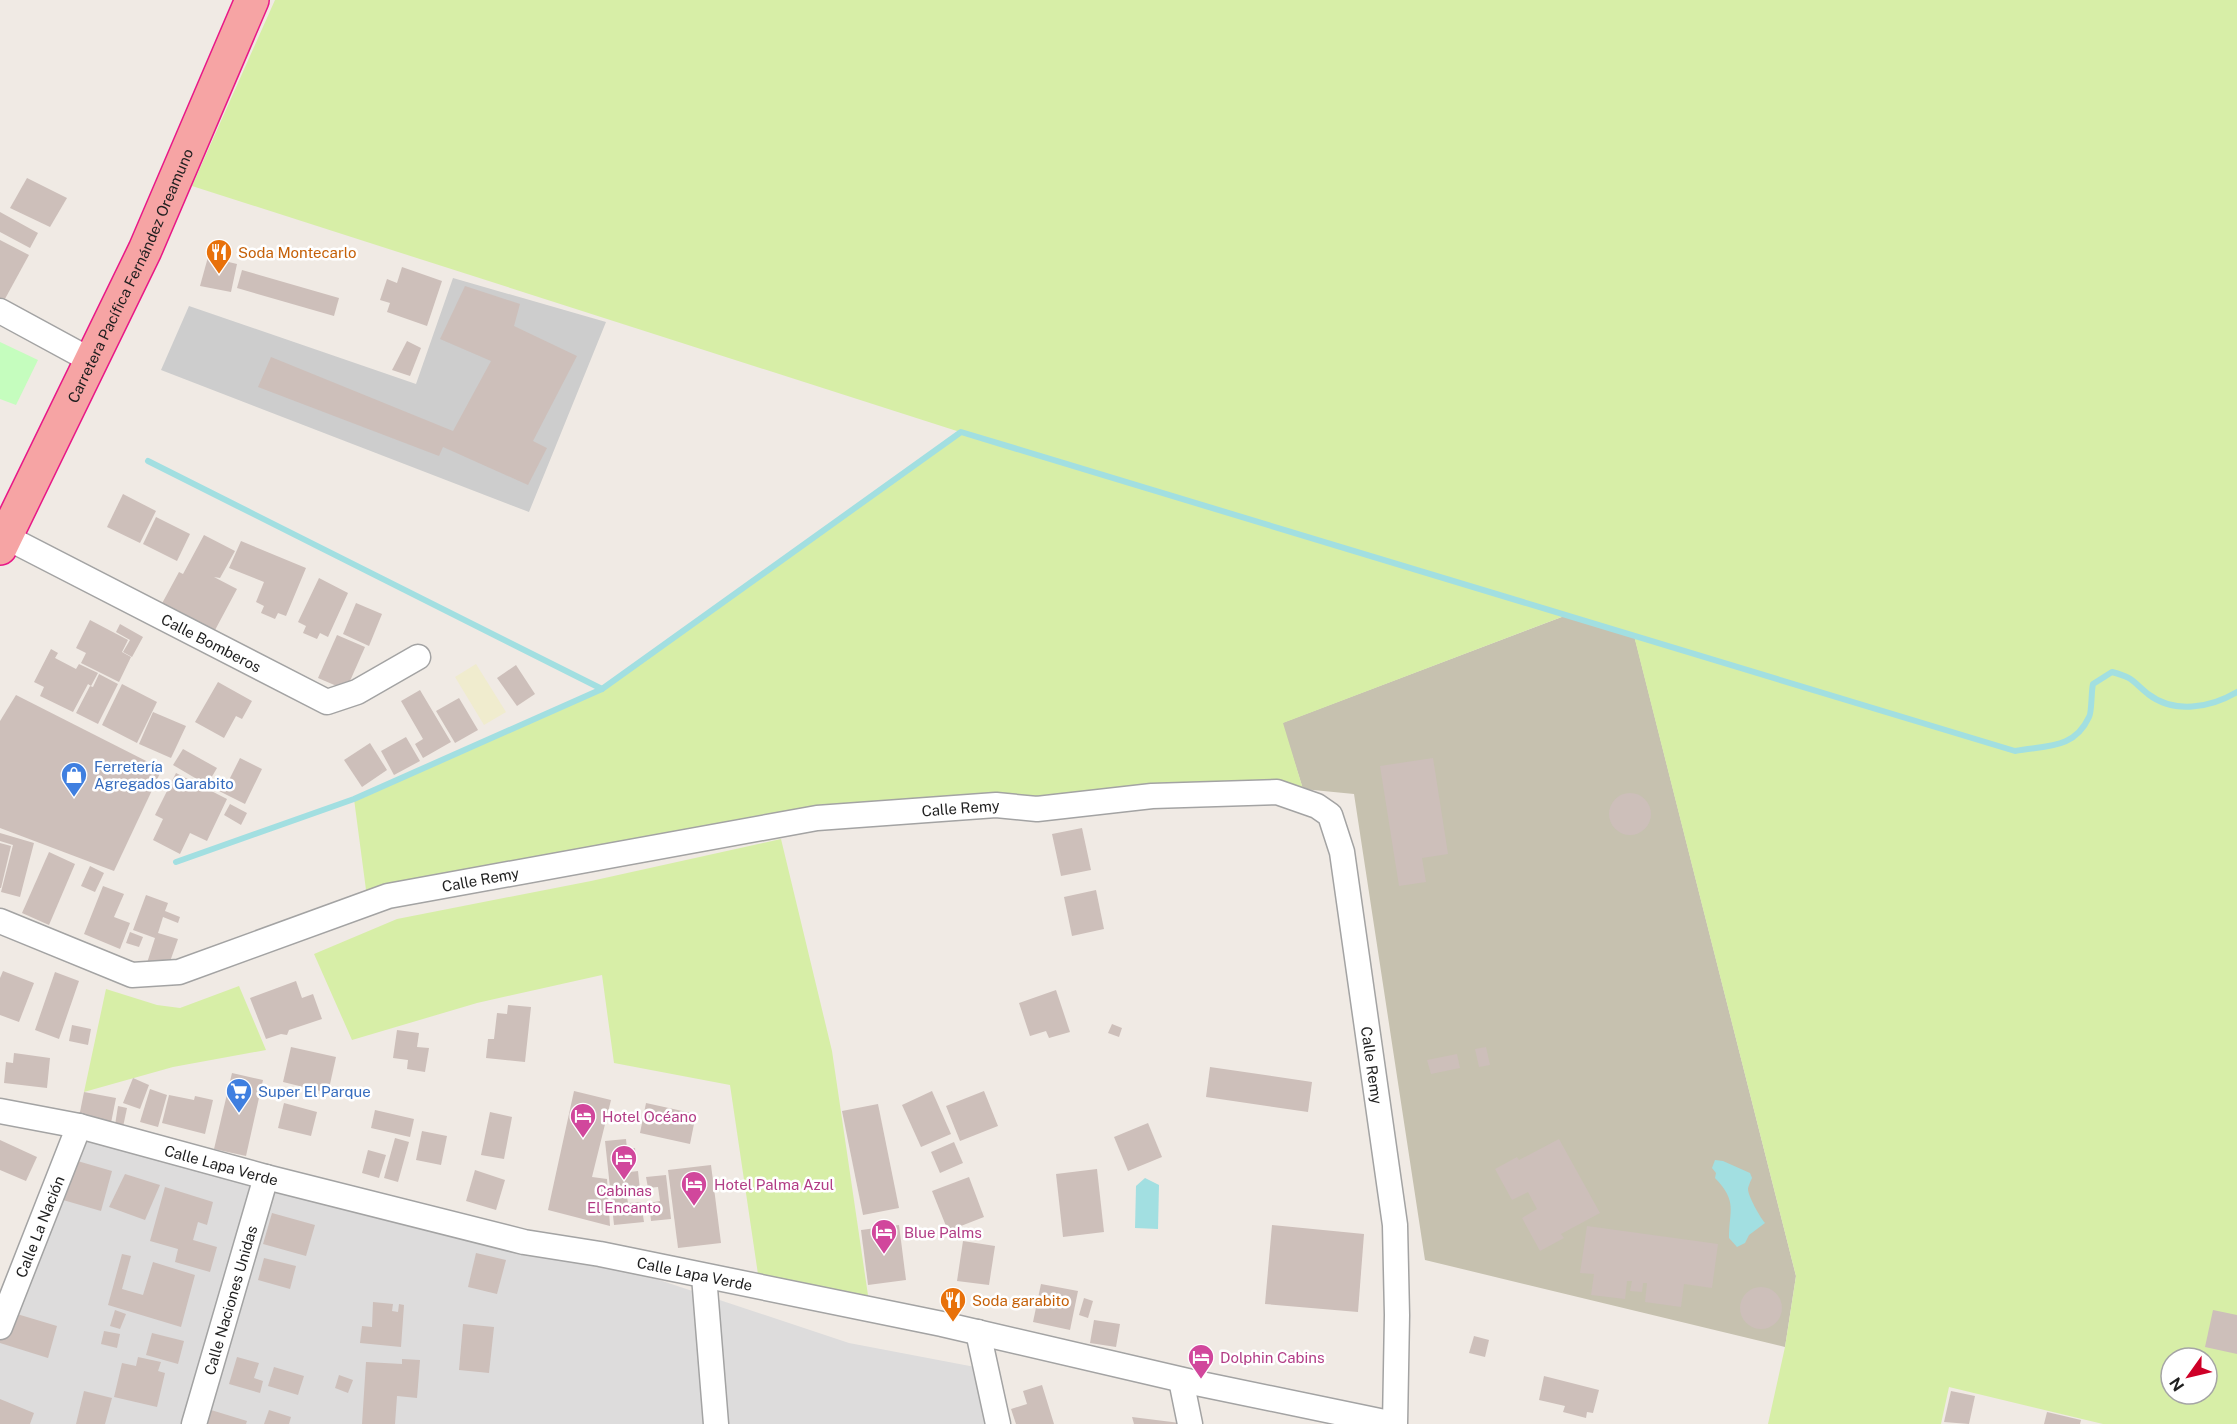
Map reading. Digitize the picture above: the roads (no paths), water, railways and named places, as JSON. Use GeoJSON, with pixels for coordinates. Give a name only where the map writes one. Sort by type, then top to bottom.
{"type":"FeatureCollection","features":[{"type":"Feature","properties":{"kind":"highway","name":"Carretera Pacífica Fernández Oreamuno"},"geometry":{"type":"LineString","coordinates":[[6,526],[92,361],[145,250],[252,0]]}},
{"type":"Feature","properties":{"kind":"street"},"geometry":{"type":"LineString","coordinates":[[0,311],[92,361]]}},
{"type":"Feature","properties":{"kind":"street","name":"Calle Bomberos"},"geometry":{"type":"LineString","coordinates":[[6,526],[327,702],[357,692],[418,657]]}},
{"type":"Feature","properties":{"kind":"street","name":"Calle Remy"},"geometry":{"type":"LineString","coordinates":[[0,921],[132,975],[179,972],[388,896],[817,818],[996,805],[1037,809],[1152,796],[1277,792],[1287,795],[1317,806],[1330,814],[1342,852],[1395,1225],[1397,1315],[1394,1424]]}},
{"type":"Feature","properties":{"kind":"street","name":"Calle Lapa Verde"},"geometry":{"type":"LineString","coordinates":[[0,1111],[80,1126],[266,1177],[524,1242],[600,1254],[978,1332],[1181,1380],[1394,1424]]}},
{"type":"Feature","properties":{"kind":"street","name":"Calle La Nación"},"geometry":{"type":"LineString","coordinates":[[0,1327],[80,1126]]}},
{"type":"Feature","properties":{"kind":"street","name":"Calle Naciones Unidas"},"geometry":{"type":"LineString","coordinates":[[194,1424],[266,1177]]}},
{"type":"Feature","properties":{"kind":"street"},"geometry":{"type":"LineString","coordinates":[[704,1276],[716,1424]]}},
{"type":"Feature","properties":{"kind":"street"},"geometry":{"type":"LineString","coordinates":[[978,1332],[998,1424]]}},
{"type":"Feature","properties":{"kind":"street"},"geometry":{"type":"LineString","coordinates":[[1181,1380],[1190,1424]]}},
{"type":"Feature","properties":{"kind":"water"},"geometry":{"type":"Polygon","coordinates":[[[1715,1160],[1723,1161],[1750,1173],[1752,1178],[1748,1188],[1749,1192],[1765,1223],[1749,1235],[1745,1243],[1737,1247],[1729,1238],[1730,1200],[1715,1178],[1716,1173],[1712,1168],[1715,1160]]]}},
{"type":"Feature","properties":{"kind":"water"},"geometry":{"type":"Polygon","coordinates":[[[1145,1178],[1159,1185],[1158,1229],[1135,1228],[1136,1186],[1145,1178]]]}},
{"type":"Feature","properties":{"kind":"waterway"},"geometry":{"type":"LineString","coordinates":[[176,862],[354,799],[602,689],[961,432],[2015,751],[2058,744],[2075,735],[2083,728],[2090,715],[2093,684],[2112,672],[2129,678],[2158,700],[2180,706],[2204,705],[2237,692]]}},
{"type":"Feature","properties":{"kind":"waterway"},"geometry":{"type":"LineString","coordinates":[[148,461],[602,689]]}},
{"type":"Feature","properties":{"kind":"place","name":"Soda Montecarlo"},"geometry":{"type":"Point","coordinates":[219,275]}},
{"type":"Feature","properties":{"kind":"place","name":"Ferretería Agregados Garabito"},"geometry":{"type":"Point","coordinates":[74,798]}},
{"type":"Feature","properties":{"kind":"place","name":"Super El Parque"},"geometry":{"type":"Point","coordinates":[239,1114]}},
{"type":"Feature","properties":{"kind":"place","name":"Hotel Océano"},"geometry":{"type":"Point","coordinates":[583,1139]}},
{"type":"Feature","properties":{"kind":"place","name":"Cabinas El Encanto"},"geometry":{"type":"Point","coordinates":[624,1181]}},
{"type":"Feature","properties":{"kind":"place","name":"Hotel Palma Azul"},"geometry":{"type":"Point","coordinates":[694,1207]}},
{"type":"Feature","properties":{"kind":"place","name":"Blue Palms"},"geometry":{"type":"Point","coordinates":[884,1255]}},
{"type":"Feature","properties":{"kind":"place","name":"Soda garabito"},"geometry":{"type":"Point","coordinates":[953,1323]}},
{"type":"Feature","properties":{"kind":"place","name":"Dolphin Cabins"},"geometry":{"type":"Point","coordinates":[1201,1380]}}]}
